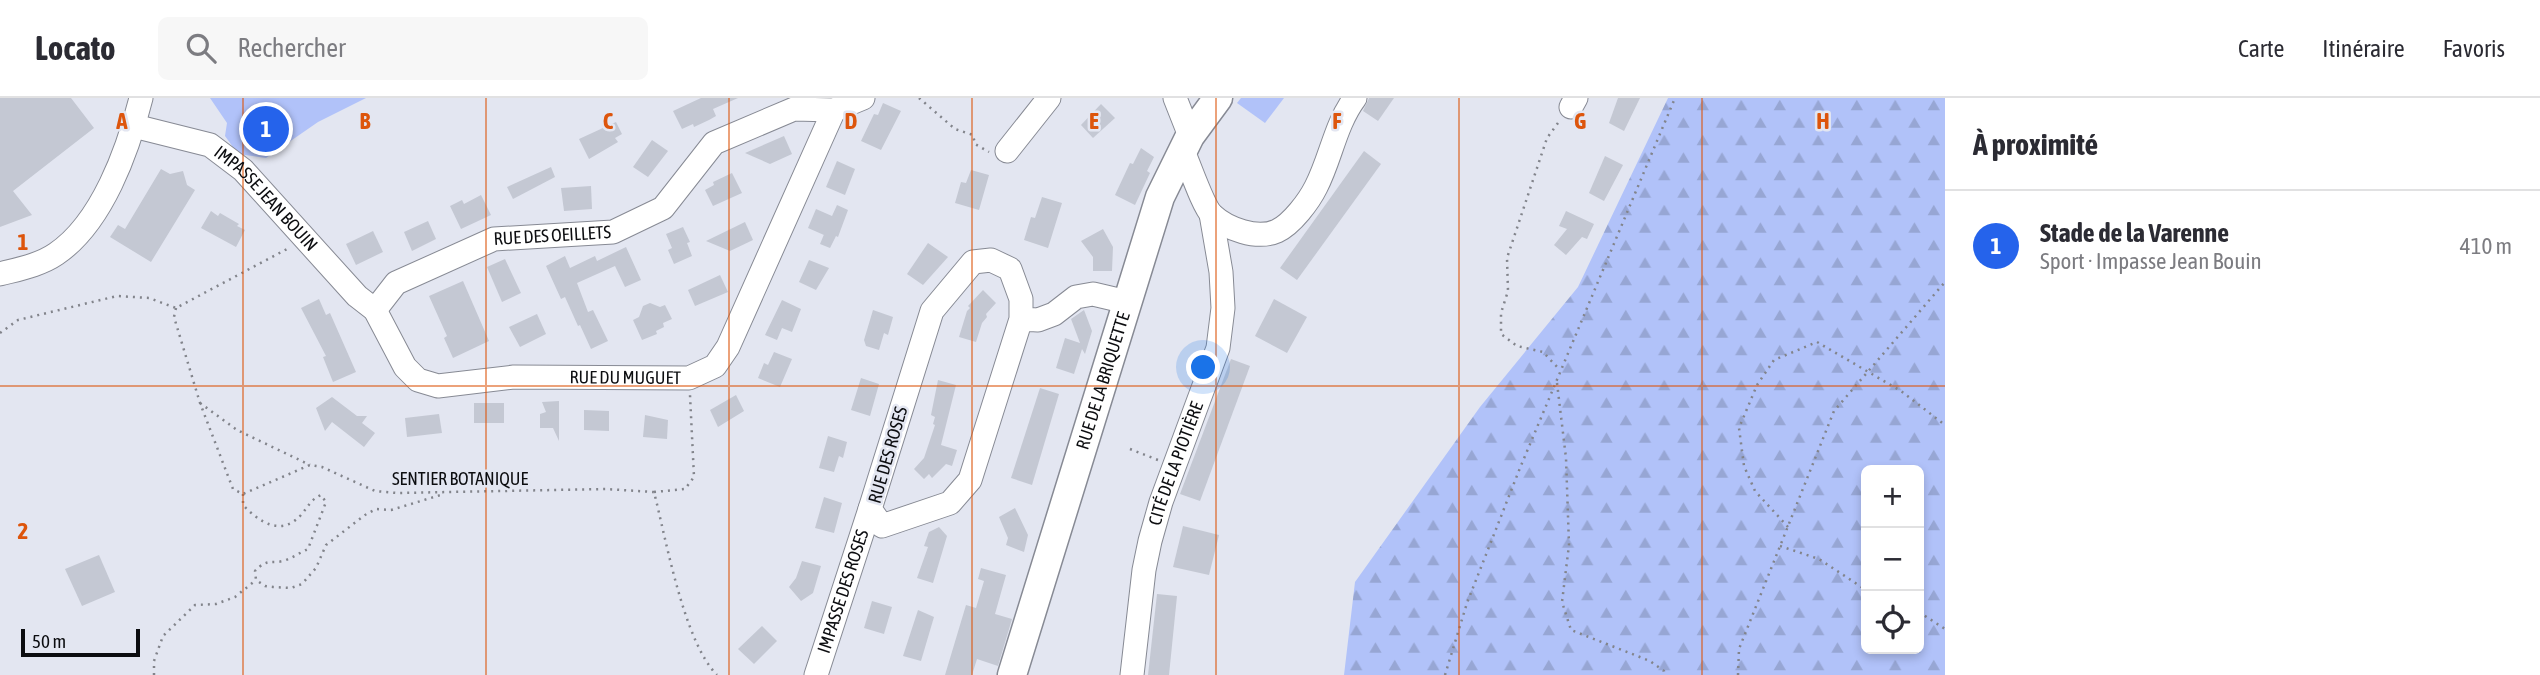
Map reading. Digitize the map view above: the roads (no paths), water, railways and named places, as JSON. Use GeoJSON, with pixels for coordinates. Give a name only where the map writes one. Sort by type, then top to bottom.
{"type":"FeatureCollection","features":[{"type":"Feature","properties":{"kind":"main road","name":"RUE DE LA BRIQUETTE"},"geometry":{"type":"LineString","coordinates":[[1012,675],[1160,197],[1187,143],[1218,98]]}},
{"type":"Feature","properties":{"kind":"street"},"geometry":{"type":"LineString","coordinates":[[0,272],[50,239],[71,221],[123,152],[134,126],[141,98]]}},
{"type":"Feature","properties":{"kind":"street"},"geometry":{"type":"LineString","coordinates":[[834,110],[863,98]]}},
{"type":"Feature","properties":{"kind":"street"},"geometry":{"type":"LineString","coordinates":[[1002,154],[1049,98]]}},
{"type":"Feature","properties":{"kind":"street","name":"CITÉ DE LA PIOTIÈRE"},"geometry":{"type":"LineString","coordinates":[[1132,675],[1150,541],[1174,466],[1218,348],[1222,322],[1221,272],[1210,214],[1175,98]]}},
{"type":"Feature","properties":{"kind":"street"},"geometry":{"type":"LineString","coordinates":[[1210,214],[1239,231],[1258,234],[1277,231],[1301,211],[1316,188],[1344,113],[1355,98]]}},
{"type":"Feature","properties":{"kind":"street","name":"RUE DES OEILLETS"},"geometry":{"type":"LineString","coordinates":[[375,310],[396,283],[494,239],[613,232],[663,208],[714,143],[794,109],[834,110]]}},
{"type":"Feature","properties":{"kind":"street","name":"RUE DU MUGUET"},"geometry":{"type":"LineString","coordinates":[[375,310],[405,367],[418,380],[439,386],[514,377],[689,378],[715,366],[728,346],[834,110]]}},
{"type":"Feature","properties":{"kind":"street","name":"IMPASSE JEAN BOUIN"},"geometry":{"type":"LineString","coordinates":[[134,126],[210,145],[243,170],[357,296],[375,310]]}},
{"type":"Feature","properties":{"kind":"street","name":"RUE DES ROSES"},"geometry":{"type":"LineString","coordinates":[[991,260],[1010,269],[1021,299],[1021,319],[970,480],[950,503],[882,526],[870,509],[932,312],[974,262],[991,260]]}},
{"type":"Feature","properties":{"kind":"street"},"geometry":{"type":"LineString","coordinates":[[1021,319],[1038,320],[1054,314],[1076,297],[1093,294],[1127,302]]}},
{"type":"Feature","properties":{"kind":"street","name":"IMPASSE DES ROSES"},"geometry":{"type":"LineString","coordinates":[[816,675],[870,509]]}},
{"type":"Feature","properties":{"kind":"place","name":"Stade de la Varenne"},"geometry":{"type":"Point","coordinates":[266,129]}}]}
